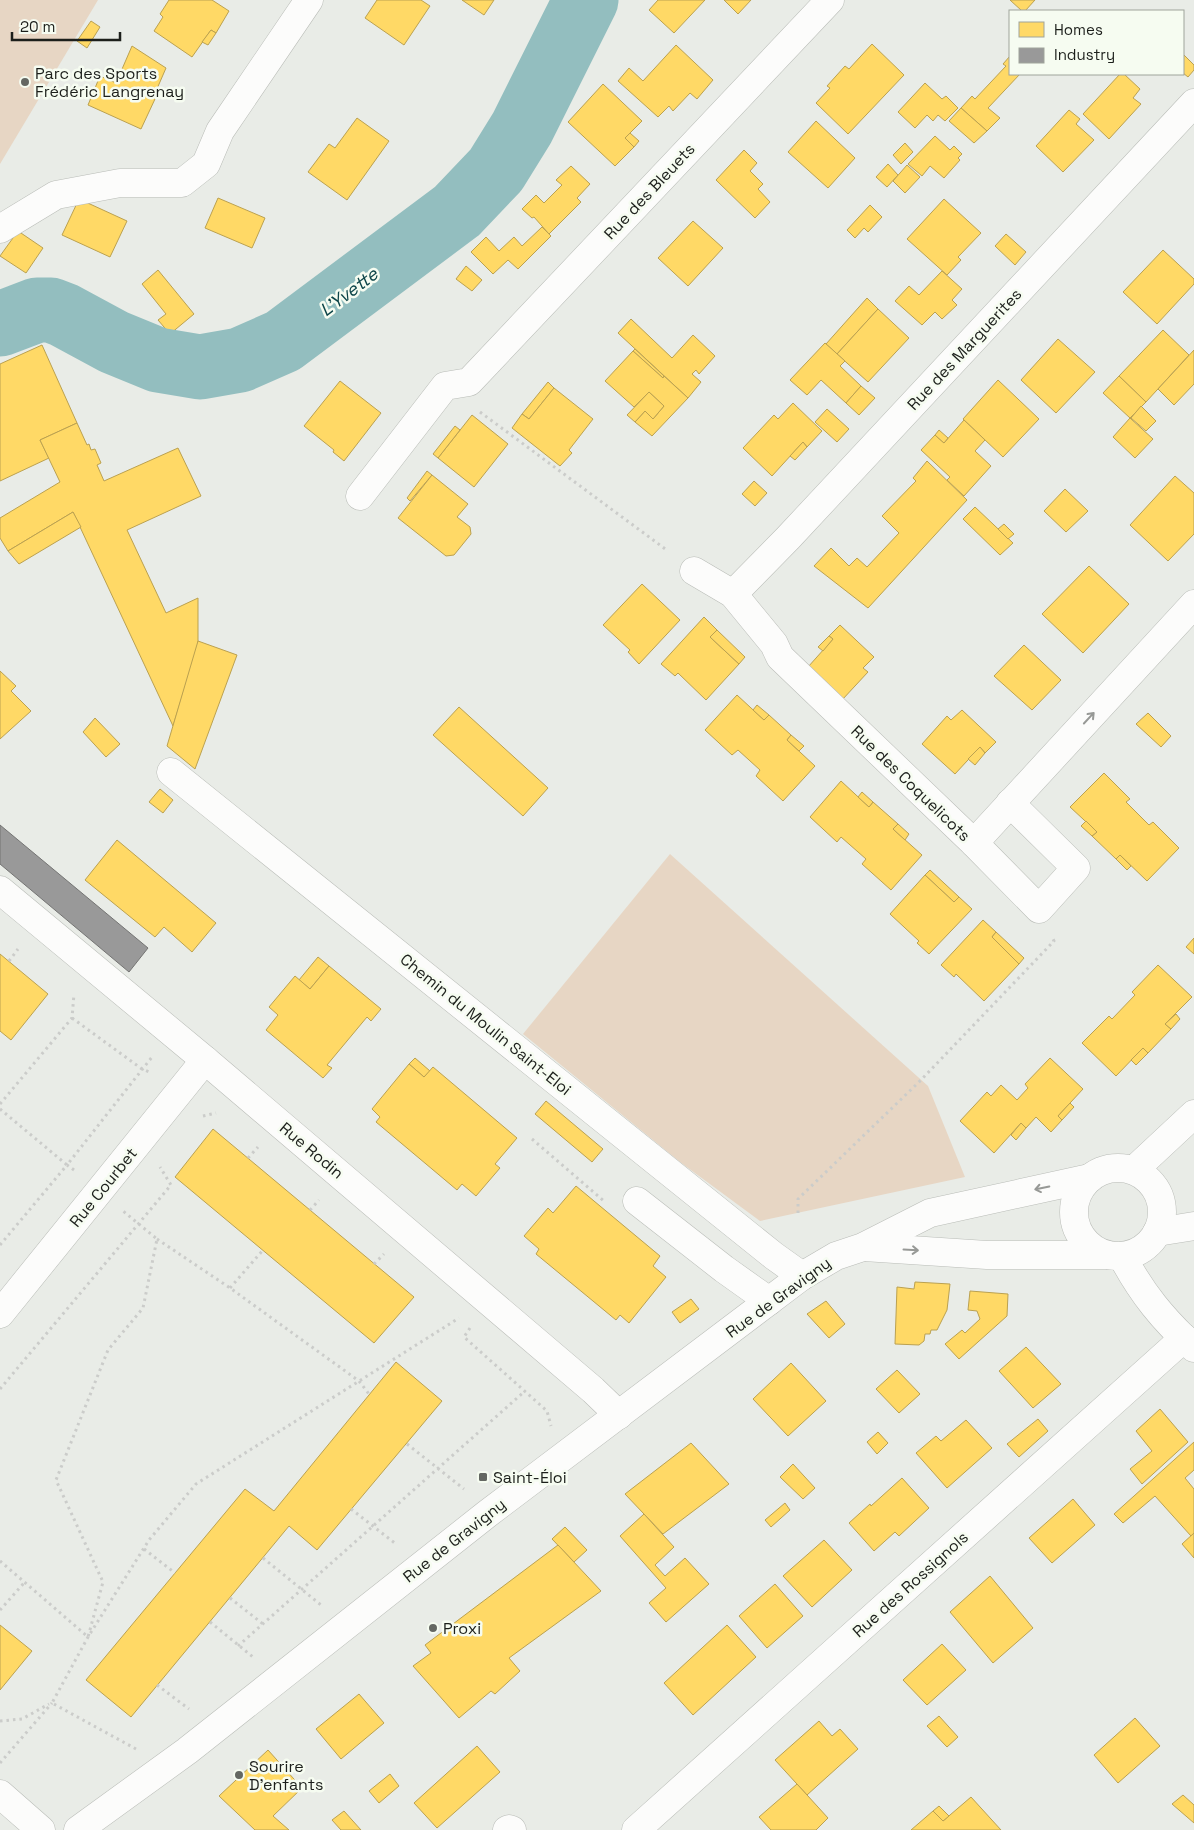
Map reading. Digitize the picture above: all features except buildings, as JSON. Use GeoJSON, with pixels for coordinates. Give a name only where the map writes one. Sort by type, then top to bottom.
{"type":"FeatureCollection","features":[{"type":"Feature","properties":{"kind":"street"},"geometry":{"type":"LineString","coordinates":[[0,229],[56,195],[120,183],[182,182],[206,164],[220,131],[309,0]]}},
{"type":"Feature","properties":{"kind":"street","name":"Rue des Bleuets"},"geometry":{"type":"LineString","coordinates":[[360,496],[457,384],[830,0]]}},
{"type":"Feature","properties":{"kind":"street","name":"Rue des Marguerites"},"geometry":{"type":"LineString","coordinates":[[734,594],[1194,103]]}},
{"type":"Feature","properties":{"kind":"street"},"geometry":{"type":"LineString","coordinates":[[694,571],[734,594]]}},
{"type":"Feature","properties":{"kind":"street","name":"Rue des Coquelicots"},"geometry":{"type":"LineString","coordinates":[[734,594],[774,644],[780,657],[974,843],[1194,604]]}},
{"type":"Feature","properties":{"kind":"street","name":"Chemin du Moulin Saint-Eloi"},"geometry":{"type":"LineString","coordinates":[[171,772],[774,1256],[802,1276]]}},
{"type":"Feature","properties":{"kind":"street"},"geometry":{"type":"LineString","coordinates":[[974,843],[1038,909],[1076,868],[1010,803]]}},
{"type":"Feature","properties":{"kind":"street","name":"Rue Rodin"},"geometry":{"type":"LineString","coordinates":[[0,890],[206,1060],[593,1390],[619,1415]]}},
{"type":"Feature","properties":{"kind":"street","name":"Rue Courbet"},"geometry":{"type":"LineString","coordinates":[[0,1314],[206,1060]]}},
{"type":"Feature","properties":{"kind":"street"},"geometry":{"type":"LineString","coordinates":[[1134,1170],[1194,1114]]}},
{"type":"Feature","properties":{"kind":"street"},"geometry":{"type":"LineString","coordinates":[[1122,1167],[1134,1170],[1145,1177],[1155,1188],[1161,1202],[1162,1217],[1157,1232],[1149,1244],[1136,1252],[1115,1255],[1094,1249],[1084,1240],[1076,1228],[1074,1215],[1075,1201],[1081,1188],[1099,1171],[1122,1167]]}},
{"type":"Feature","properties":{"kind":"street","name":"Rue de Gravigny"},"geometry":{"type":"LineString","coordinates":[[78,1830],[187,1751],[487,1514],[802,1276],[836,1256],[863,1247],[930,1213],[1090,1178]]}},
{"type":"Feature","properties":{"kind":"street"},"geometry":{"type":"LineString","coordinates":[[637,1201],[724,1269],[769,1301]]}},
{"type":"Feature","properties":{"kind":"street"},"geometry":{"type":"LineString","coordinates":[[1157,1232],[1194,1226]]}},
{"type":"Feature","properties":{"kind":"street","name":"Rue de Gravigny"},"geometry":{"type":"LineString","coordinates":[[863,1247],[987,1254],[1115,1255]]}},
{"type":"Feature","properties":{"kind":"street"},"geometry":{"type":"LineString","coordinates":[[1115,1255],[1132,1275],[1159,1314],[1189,1343]]}},
{"type":"Feature","properties":{"kind":"street","name":"Rue des Rossignols"},"geometry":{"type":"LineString","coordinates":[[636,1830],[1189,1343]]}},
{"type":"Feature","properties":{"kind":"street"},"geometry":{"type":"LineString","coordinates":[[0,1794],[41,1830]]}},
{"type":"Feature","properties":{"kind":"street"},"geometry":{"type":"LineString","coordinates":[[508,1830],[512,1830]]}},
{"type":"Feature","properties":{"kind":"path"},"geometry":{"type":"LineString","coordinates":[[457,384],[694,571]]}},
{"type":"Feature","properties":{"kind":"path"},"geometry":{"type":"LineString","coordinates":[[798,1213],[798,1200],[921,1080],[1054,941],[1038,909]]}},
{"type":"Feature","properties":{"kind":"path"},"geometry":{"type":"LineString","coordinates":[[12,944],[25,954]]}},
{"type":"Feature","properties":{"kind":"path"},"geometry":{"type":"LineString","coordinates":[[9,961],[18,949]]}},
{"type":"Feature","properties":{"kind":"path"},"geometry":{"type":"LineString","coordinates":[[0,1104],[72,1018],[75,994],[68,989]]}},
{"type":"Feature","properties":{"kind":"path"},"geometry":{"type":"LineString","coordinates":[[72,1018],[142,1069],[170,1080],[211,1114]]}},
{"type":"Feature","properties":{"kind":"path"},"geometry":{"type":"LineString","coordinates":[[0,1245],[67,1165],[172,1032]]}},
{"type":"Feature","properties":{"kind":"path"},"geometry":{"type":"LineString","coordinates":[[0,1109],[67,1165]]}},
{"type":"Feature","properties":{"kind":"path"},"geometry":{"type":"LineString","coordinates":[[196,1118],[219,1112]]}},
{"type":"Feature","properties":{"kind":"path"},"geometry":{"type":"LineString","coordinates":[[252,1140],[265,1152]]}},
{"type":"Feature","properties":{"kind":"path"},"geometry":{"type":"LineString","coordinates":[[248,1158],[258,1146]]}},
{"type":"Feature","properties":{"kind":"path"},"geometry":{"type":"LineString","coordinates":[[0,1389],[171,1185],[160,1166]]}},
{"type":"Feature","properties":{"kind":"path"},"geometry":{"type":"LineString","coordinates":[[100,1191],[157,1239],[230,1288],[359,1381],[369,1394]]}},
{"type":"Feature","properties":{"kind":"path"},"geometry":{"type":"LineString","coordinates":[[313,1194],[327,1206]]}},
{"type":"Feature","properties":{"kind":"path"},"geometry":{"type":"LineString","coordinates":[[310,1210],[320,1200]]}},
{"type":"Feature","properties":{"kind":"path"},"geometry":{"type":"LineString","coordinates":[[88,1637],[103,1582],[56,1480],[108,1350],[143,1308],[157,1239]]}},
{"type":"Feature","properties":{"kind":"path"},"geometry":{"type":"LineString","coordinates":[[374,1264],[385,1254],[378,1248]]}},
{"type":"Feature","properties":{"kind":"path"},"geometry":{"type":"LineString","coordinates":[[230,1288],[262,1250]]}},
{"type":"Feature","properties":{"kind":"path"},"geometry":{"type":"LineString","coordinates":[[453,1311],[472,1326],[464,1338],[548,1411],[553,1436],[565,1456]]}},
{"type":"Feature","properties":{"kind":"path"},"geometry":{"type":"LineString","coordinates":[[0,1763],[52,1702],[88,1637],[149,1540],[196,1484],[460,1317]]}},
{"type":"Feature","properties":{"kind":"path"},"geometry":{"type":"LineString","coordinates":[[238,1646],[525,1391]]}},
{"type":"Feature","properties":{"kind":"path"},"geometry":{"type":"LineString","coordinates":[[407,1444],[466,1490]]}},
{"type":"Feature","properties":{"kind":"path"},"geometry":{"type":"LineString","coordinates":[[351,1509],[403,1549]]}},
{"type":"Feature","properties":{"kind":"path"},"geometry":{"type":"LineString","coordinates":[[144,1549],[175,1573]]}},
{"type":"Feature","properties":{"kind":"path"},"geometry":{"type":"LineString","coordinates":[[263,1558],[325,1608]]}},
{"type":"Feature","properties":{"kind":"path"},"geometry":{"type":"LineString","coordinates":[[0,1561],[88,1637]]}},
{"type":"Feature","properties":{"kind":"path"},"geometry":{"type":"LineString","coordinates":[[0,1610],[24,1582]]}},
{"type":"Feature","properties":{"kind":"path"},"geometry":{"type":"LineString","coordinates":[[230,1598],[263,1624]]}},
{"type":"Feature","properties":{"kind":"path"},"geometry":{"type":"LineString","coordinates":[[210,1622],[257,1661]]}},
{"type":"Feature","properties":{"kind":"path"},"geometry":{"type":"LineString","coordinates":[[157,1685],[191,1711]]}},
{"type":"Feature","properties":{"kind":"path"},"geometry":{"type":"LineString","coordinates":[[0,1721],[22,1719],[52,1702]]}},
{"type":"Feature","properties":{"kind":"path"},"geometry":{"type":"LineString","coordinates":[[52,1702],[138,1750]]}},
{"type":"Feature","properties":{"kind":"shaded area","name":"Parc des Sports Frédéric Langrenay"},"geometry":{"type":"Polygon","coordinates":[[[0,0],[98,0],[0,164],[0,0]]]}},
{"type":"Feature","properties":{"kind":"shaded area"},"geometry":{"type":"Polygon","coordinates":[[[670,854],[928,1086],[965,1177],[760,1221],[680,1162],[523,1034],[670,854]]]}},
{"type":"Feature","properties":{"kind":"waterway","name":"L'Yvette"},"geometry":{"type":"LineString","coordinates":[[0,324],[37,310],[51,310],[114,342],[158,360],[200,367],[240,360],[283,341],[457,211],[496,170],[522,128],[586,0]]}},
{"type":"Feature","properties":{"kind":"place","name":"Parc des Sports Frédéric Langrenay"},"geometry":{"type":"Point","coordinates":[25,82]}},
{"type":"Feature","properties":{"kind":"place","name":"Saint-Éloi"},"geometry":{"type":"Point","coordinates":[483,1477]}},
{"type":"Feature","properties":{"kind":"place","name":"Proxi"},"geometry":{"type":"Point","coordinates":[433,1628]}},
{"type":"Feature","properties":{"kind":"place","name":"Sourire D'enfants"},"geometry":{"type":"Point","coordinates":[239,1775]}}]}
